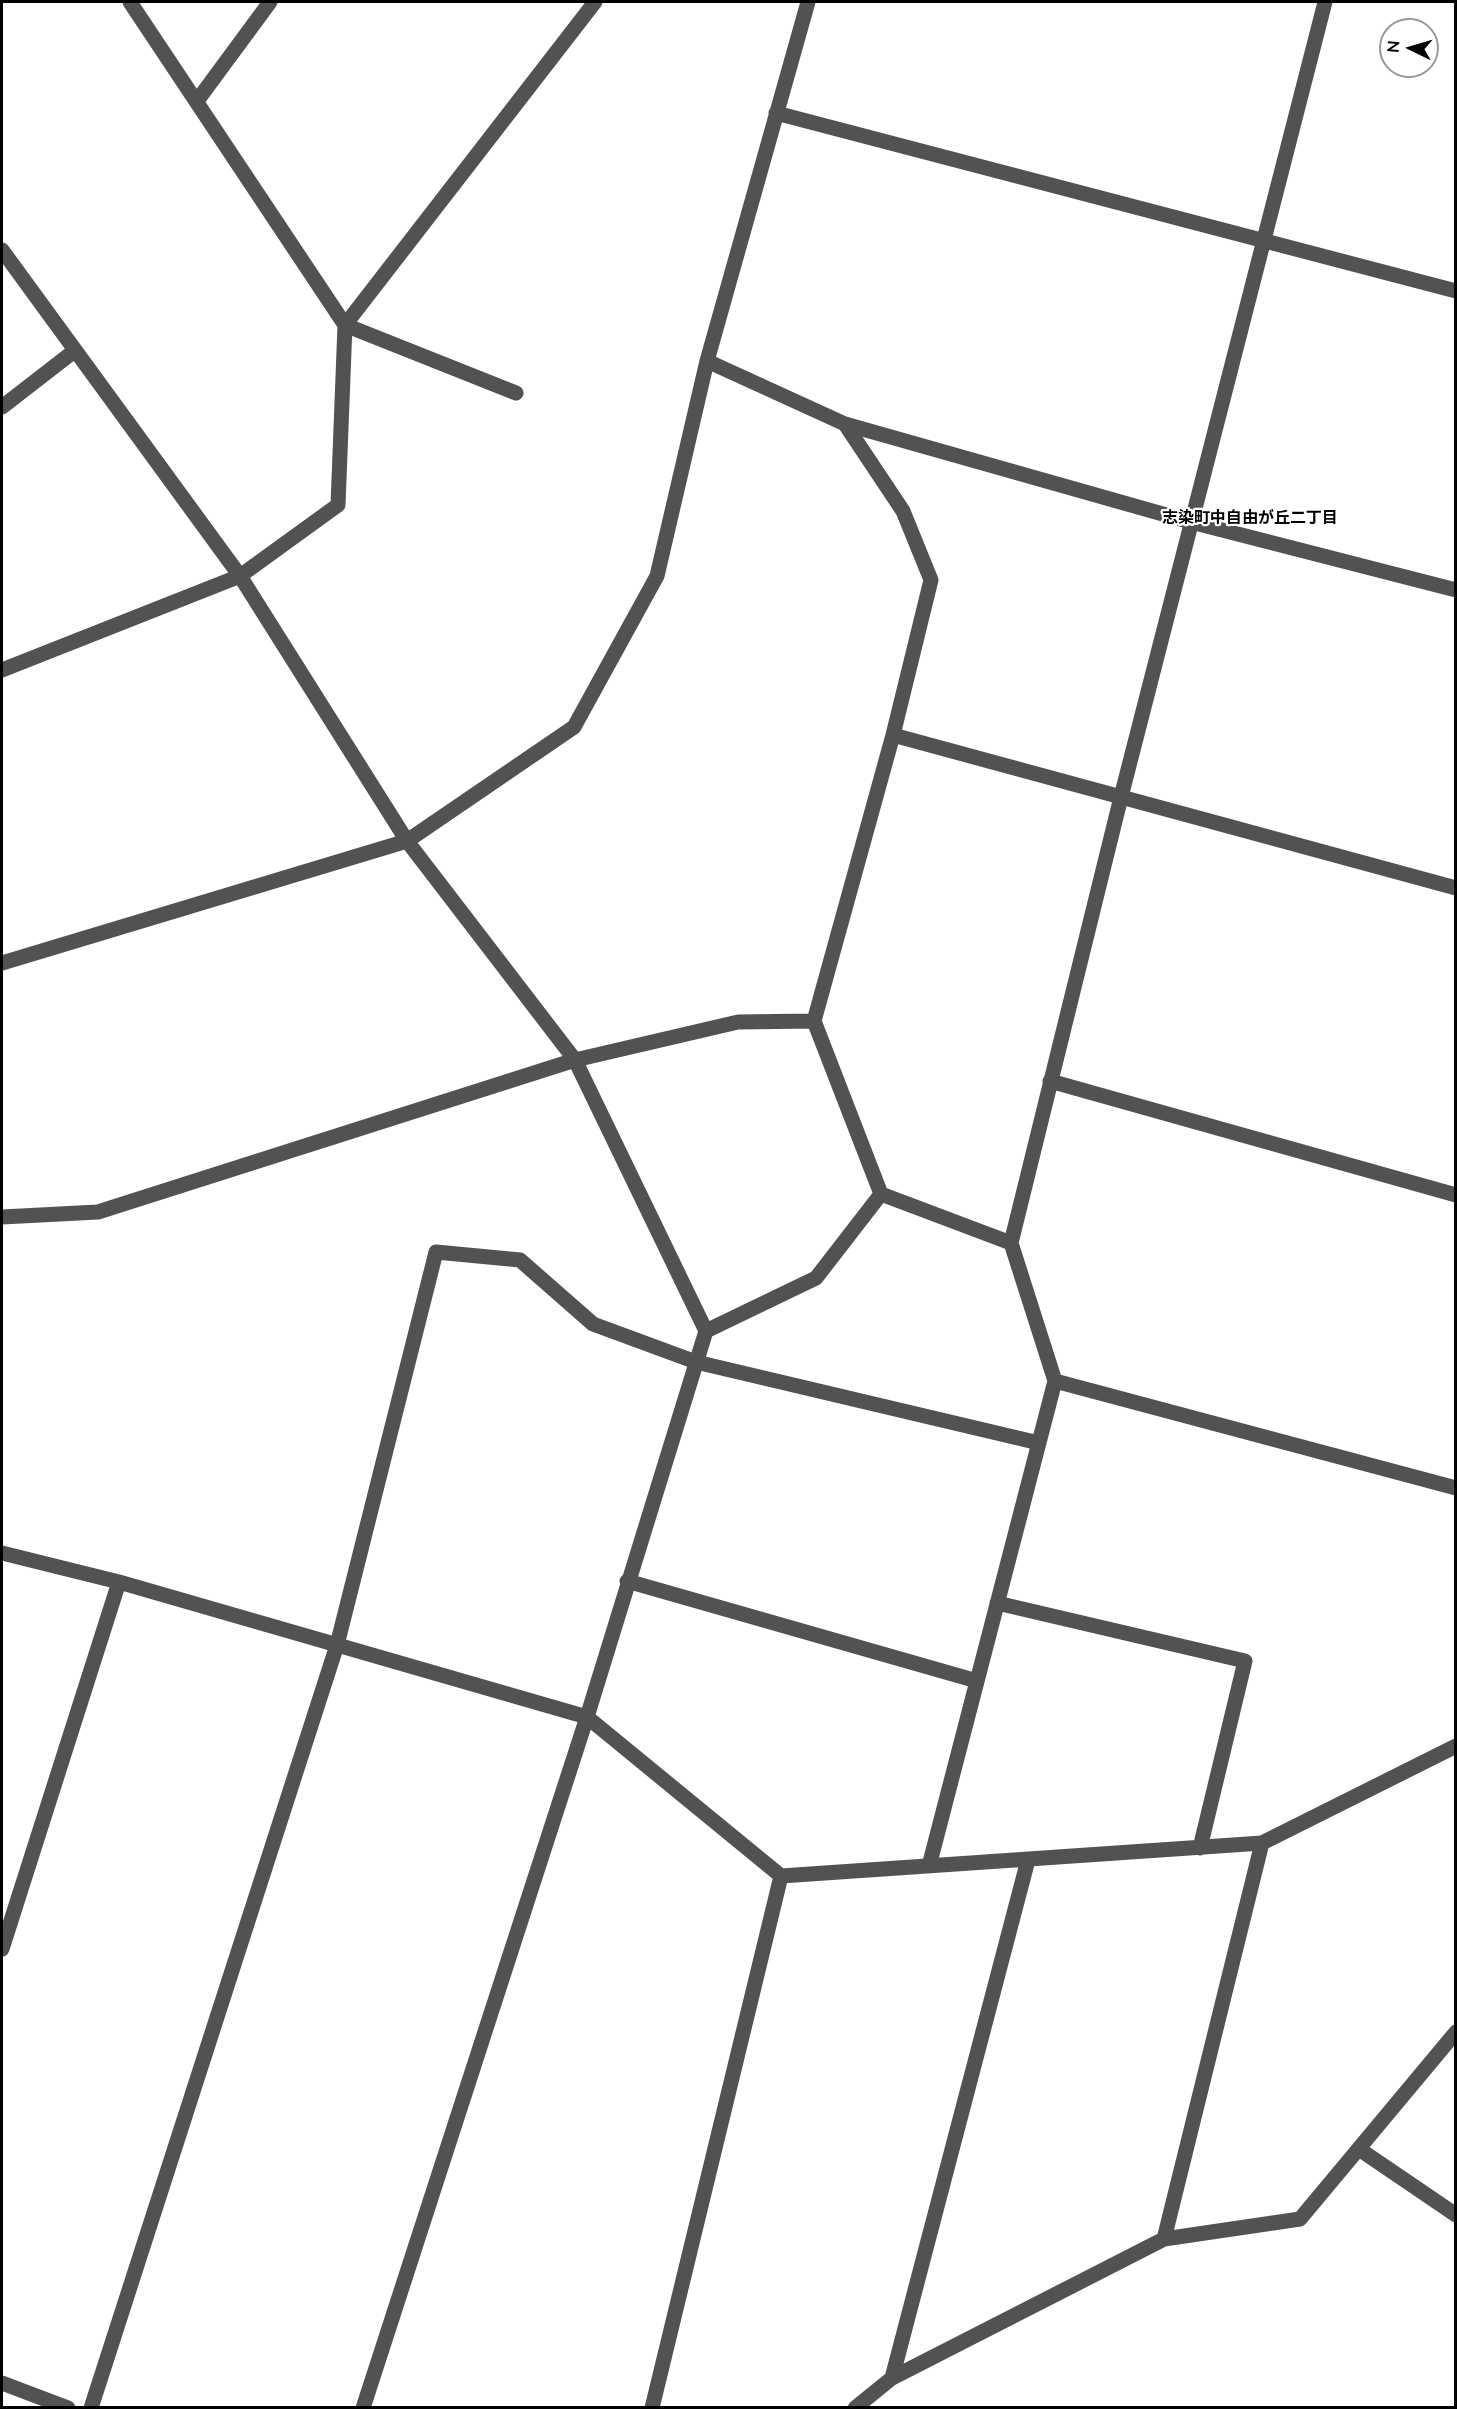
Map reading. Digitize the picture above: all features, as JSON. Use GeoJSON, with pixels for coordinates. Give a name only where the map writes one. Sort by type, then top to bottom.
{"type":"FeatureCollection","features":[{"type":"Feature","properties":{"kind":"street"},"geometry":{"type":"LineString","coordinates":[[130,2],[345,325],[516,393]]}},
{"type":"Feature","properties":{"kind":"street"},"geometry":{"type":"LineString","coordinates":[[197,101],[270,2]]}},
{"type":"Feature","properties":{"kind":"street"},"geometry":{"type":"LineString","coordinates":[[2,670],[240,576],[339,505],[345,325],[595,2]]}},
{"type":"Feature","properties":{"kind":"street"},"geometry":{"type":"LineString","coordinates":[[2,963],[407,842],[574,727],[657,576],[707,361],[808,2]]}},
{"type":"Feature","properties":{"kind":"street"},"geometry":{"type":"LineString","coordinates":[[929,1866],[1055,1381],[1011,1243],[1121,797],[1325,2]]}},
{"type":"Feature","properties":{"kind":"street"},"geometry":{"type":"LineString","coordinates":[[776,112],[1455,291]]}},
{"type":"Feature","properties":{"kind":"street"},"geometry":{"type":"LineString","coordinates":[[2,250],[73,352],[240,576],[407,842],[575,1060],[706,1331],[627,1581],[588,1718],[363,2408]]}},
{"type":"Feature","properties":{"kind":"street"},"geometry":{"type":"LineString","coordinates":[[2,407],[73,352]]}},
{"type":"Feature","properties":{"kind":"street"},"geometry":{"type":"LineString","coordinates":[[707,361],[845,424],[1191,522],[1455,590]]}},
{"type":"Feature","properties":{"kind":"street"},"geometry":{"type":"LineString","coordinates":[[845,424],[903,511],[931,580],[893,735],[814,1021],[881,1194],[1011,1243]]}},
{"type":"Feature","properties":{"kind":"street"},"geometry":{"type":"LineString","coordinates":[[893,735],[1455,888]]}},
{"type":"Feature","properties":{"kind":"street"},"geometry":{"type":"LineString","coordinates":[[2,1216],[98,1212],[575,1060],[738,1022],[814,1021]]}},
{"type":"Feature","properties":{"kind":"street"},"geometry":{"type":"LineString","coordinates":[[1050,1081],[1455,1195]]}},
{"type":"Feature","properties":{"kind":"street"},"geometry":{"type":"LineString","coordinates":[[706,1331],[816,1278],[881,1194]]}},
{"type":"Feature","properties":{"kind":"street"},"geometry":{"type":"LineString","coordinates":[[91,2408],[337,1645],[436,1252],[520,1260],[593,1324],[696,1362],[1039,1443]]}},
{"type":"Feature","properties":{"kind":"street"},"geometry":{"type":"LineString","coordinates":[[1055,1381],[1455,1488]]}},
{"type":"Feature","properties":{"kind":"street"},"geometry":{"type":"LineString","coordinates":[[2,1553],[119,1582],[588,1718],[781,1876],[1263,1843],[1455,1746]]}},
{"type":"Feature","properties":{"kind":"street"},"geometry":{"type":"LineString","coordinates":[[627,1581],[977,1681]]}},
{"type":"Feature","properties":{"kind":"street"},"geometry":{"type":"LineString","coordinates":[[2,1949],[119,1582]]}},
{"type":"Feature","properties":{"kind":"street"},"geometry":{"type":"LineString","coordinates":[[997,1603],[1245,1661],[1200,1848]]}},
{"type":"Feature","properties":{"kind":"street"},"geometry":{"type":"LineString","coordinates":[[1164,2238],[1263,1843]]}},
{"type":"Feature","properties":{"kind":"street"},"geometry":{"type":"LineString","coordinates":[[892,2378],[1028,1860]]}},
{"type":"Feature","properties":{"kind":"street"},"geometry":{"type":"LineString","coordinates":[[652,2408],[781,1876]]}},
{"type":"Feature","properties":{"kind":"street"},"geometry":{"type":"LineString","coordinates":[[855,2408],[892,2378],[1164,2238],[1300,2219],[1455,2032]]}},
{"type":"Feature","properties":{"kind":"street"},"geometry":{"type":"LineString","coordinates":[[1359,2149],[1455,2215]]}},
{"type":"Feature","properties":{"kind":"street"},"geometry":{"type":"LineString","coordinates":[[2,2383],[68,2408]]}},
{"type":"Feature","properties":{"kind":"district","name":"志染町中自由が丘二丁目"},"geometry":{"type":"Point","coordinates":[1250,518]}}]}
